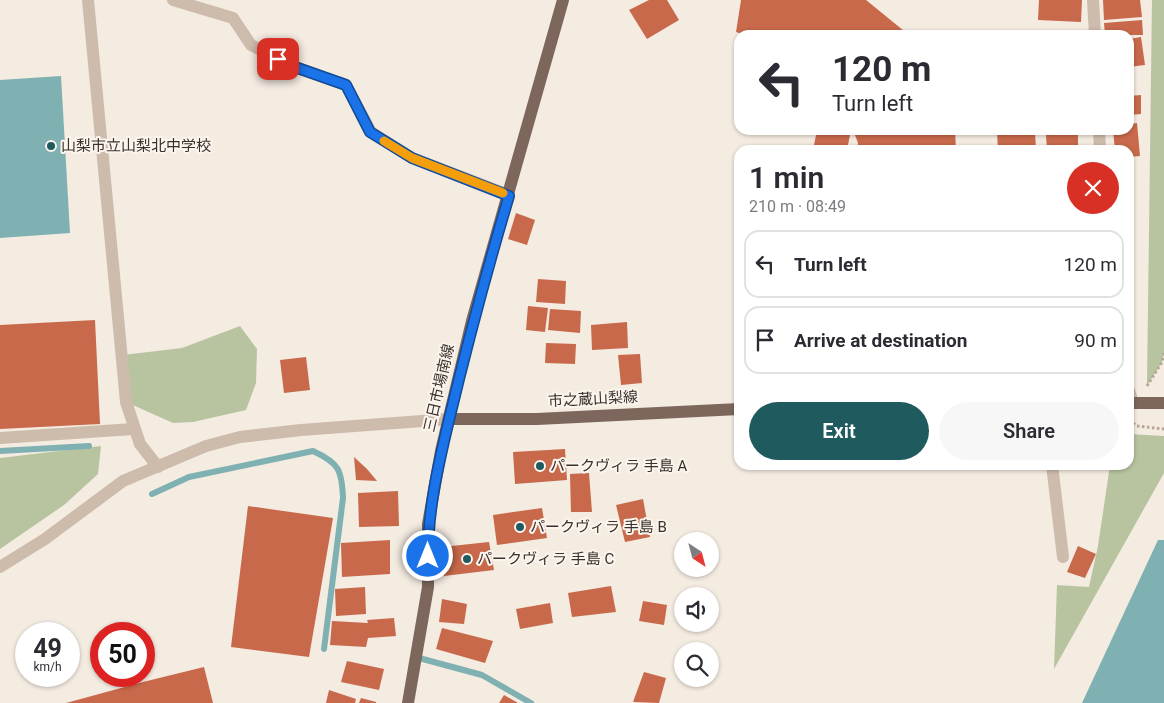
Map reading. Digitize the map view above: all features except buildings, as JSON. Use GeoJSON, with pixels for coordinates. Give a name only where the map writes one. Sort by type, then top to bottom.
{"type":"FeatureCollection","features":[{"type":"Feature","properties":{"kind":"main road","name":"三日市場南線"},"geometry":{"type":"LineString","coordinates":[[409,702],[428,587],[428,524],[432,496],[472,321],[509,196],[563,0]]}},
{"type":"Feature","properties":{"kind":"main road"},"geometry":{"type":"LineString","coordinates":[[1134,403],[1164,403]]}},
{"type":"Feature","properties":{"kind":"main road","name":"市之蔵山梨線"},"geometry":{"type":"LineString","coordinates":[[449,419],[537,419],[734,408]]}},
{"type":"Feature","properties":{"kind":"street"},"geometry":{"type":"LineString","coordinates":[[88,0],[126,402],[133,429],[140,444],[158,467]]}},
{"type":"Feature","properties":{"kind":"street"},"geometry":{"type":"LineString","coordinates":[[173,0],[233,18],[251,45],[292,66],[346,85],[370,132],[412,158],[509,196]]}},
{"type":"Feature","properties":{"kind":"street"},"geometry":{"type":"LineString","coordinates":[[1093,0],[1095,30]]}},
{"type":"Feature","properties":{"kind":"street"},"geometry":{"type":"LineString","coordinates":[[0,567],[45,539],[123,481],[206,446],[240,437],[301,430],[449,419]]}},
{"type":"Feature","properties":{"kind":"street"},"geometry":{"type":"LineString","coordinates":[[0,438],[133,429]]}},
{"type":"Feature","properties":{"kind":"street"},"geometry":{"type":"LineString","coordinates":[[1053,470],[1063,557]]}},
{"type":"Feature","properties":{"kind":"path"},"geometry":{"type":"LineString","coordinates":[[1134,388],[1147,386],[1162,362],[1164,354]]}},
{"type":"Feature","properties":{"kind":"path"},"geometry":{"type":"LineString","coordinates":[[1134,424],[1137,426],[1164,428]]}},
{"type":"Feature","properties":{"kind":"green space"},"geometry":{"type":"Polygon","coordinates":[[[1152,0],[1164,0],[1164,353],[1162,362],[1147,386],[1152,0]]]}},
{"type":"Feature","properties":{"kind":"green space"},"geometry":{"type":"Polygon","coordinates":[[[240,326],[257,349],[256,383],[246,410],[193,422],[173,423],[126,402],[123,355],[182,348],[240,326]]]}},
{"type":"Feature","properties":{"kind":"green space"},"geometry":{"type":"Polygon","coordinates":[[[1134,434],[1164,436],[1164,473],[1054,669],[1057,585],[1089,587],[1098,546],[1109,470],[1134,470],[1134,434]]]}},
{"type":"Feature","properties":{"kind":"green space"},"geometry":{"type":"Polygon","coordinates":[[[101,446],[98,474],[64,505],[0,549],[0,458],[101,446]]]}},
{"type":"Feature","properties":{"kind":"water"},"geometry":{"type":"Polygon","coordinates":[[[61,76],[70,233],[0,238],[0,80],[61,76]]]}},
{"type":"Feature","properties":{"kind":"water"},"geometry":{"type":"Polygon","coordinates":[[[1158,540],[1164,540],[1164,703],[1082,703],[1158,540]]]}},
{"type":"Feature","properties":{"kind":"waterway"},"geometry":{"type":"LineString","coordinates":[[0,451],[89,446]]}},
{"type":"Feature","properties":{"kind":"waterway"},"geometry":{"type":"LineString","coordinates":[[152,494],[189,477],[313,451],[329,459],[340,474],[343,498],[324,649]]}},
{"type":"Feature","properties":{"kind":"waterway"},"geometry":{"type":"LineString","coordinates":[[419,658],[482,675],[531,703]]}},
{"type":"Feature","properties":{"kind":"slow traffic"},"geometry":{"type":"LineString","coordinates":[[384,141],[412,158],[503,193]]}},
{"type":"Feature","properties":{"kind":"place","name":"山梨市立山梨北中学校"},"geometry":{"type":"Point","coordinates":[51,146]}},
{"type":"Feature","properties":{"kind":"place","name":"パークヴィラ 手島 A"},"geometry":{"type":"Point","coordinates":[540,466]}},
{"type":"Feature","properties":{"kind":"place","name":"パークヴィラ 手島 B"},"geometry":{"type":"Point","coordinates":[520,527]}},
{"type":"Feature","properties":{"kind":"place","name":"パークヴィラ 手島 C"},"geometry":{"type":"Point","coordinates":[467,559]}},
{"type":"Feature","properties":{"kind":"route"},"geometry":{"type":"LineString","coordinates":[[278,59],[292,66],[346,85],[370,132],[412,158],[509,196],[472,321],[441,451],[428,524],[428,556]]}}]}
